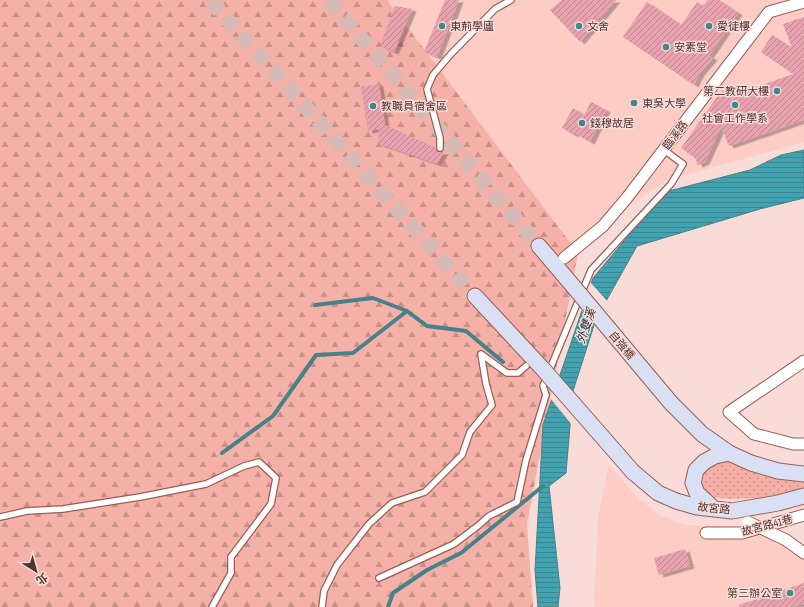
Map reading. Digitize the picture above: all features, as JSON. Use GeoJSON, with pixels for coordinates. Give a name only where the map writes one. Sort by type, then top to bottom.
{"type":"FeatureCollection","features":[{"type":"Feature","properties":{"kind":"main road","name":"自強橋"},"geometry":{"type":"LineString","coordinates":[[539,246],[671,404],[702,434],[730,453]]}},
{"type":"Feature","properties":{"kind":"main road","name":"故宮路"},"geometry":{"type":"LineString","coordinates":[[475,296],[543,369],[633,472],[658,493],[676,501],[697,507],[732,511],[778,504],[804,496]]}},
{"type":"Feature","properties":{"kind":"main road"},"geometry":{"type":"LineString","coordinates":[[713,508],[697,493],[693,482],[696,470],[704,462],[715,456],[730,453],[751,463],[778,471],[804,474]]}},
{"type":"Feature","properties":{"kind":"street","name":"臨溪路"},"geometry":{"type":"LineString","coordinates":[[564,258],[603,226],[626,199],[769,12],[804,2]]}},
{"type":"Feature","properties":{"kind":"street"},"geometry":{"type":"LineString","coordinates":[[804,361],[729,412],[754,434],[793,444],[804,444]]}},
{"type":"Feature","properties":{"kind":"street"},"geometry":{"type":"LineString","coordinates":[[732,511],[748,522],[786,540],[804,553]]}},
{"type":"Feature","properties":{"kind":"street","name":"故宮路41巷"},"geometry":{"type":"LineString","coordinates":[[706,533],[742,533],[804,516]]}},
{"type":"Feature","properties":{"kind":"lane"},"geometry":{"type":"LineString","coordinates":[[440,148],[440,138],[427,89],[433,75],[450,55],[495,9],[511,0]]}},
{"type":"Feature","properties":{"kind":"lane"},"geometry":{"type":"LineString","coordinates":[[379,578],[454,544],[489,516],[517,502],[526,460],[546,395],[543,386],[574,309],[592,270],[671,184],[683,164],[664,150]]}},
{"type":"Feature","properties":{"kind":"lane"},"geometry":{"type":"LineString","coordinates":[[322,607],[324,590],[337,565],[369,524],[392,503],[425,492],[462,455],[470,432],[492,405],[481,354],[507,373],[518,373],[526,366]]}},
{"type":"Feature","properties":{"kind":"lane"},"geometry":{"type":"LineString","coordinates":[[0,517],[27,511],[63,509],[206,484],[244,466],[259,462],[276,478],[271,504],[231,557],[231,574],[212,607]]}},
{"type":"Feature","properties":{"kind":"shaded area","name":"東吳大學"},"geometry":{"type":"Polygon","coordinates":[[[387,0],[804,0],[804,142],[668,180],[610,218],[578,253],[387,0]]]}},
{"type":"Feature","properties":{"kind":"shaded area"},"geometry":{"type":"Polygon","coordinates":[[[609,464],[639,499],[661,516],[686,525],[737,527],[780,541],[804,559],[804,607],[595,607],[598,517],[609,464]]]}},
{"type":"Feature","properties":{"kind":"green space"},"geometry":{"type":"Polygon","coordinates":[[[0,0],[387,0],[578,253],[527,524],[533,607],[0,607],[0,0]]]}},
{"type":"Feature","properties":{"kind":"green space"},"geometry":{"type":"Polygon","coordinates":[[[725,460],[753,472],[778,479],[804,482],[804,489],[768,497],[744,499],[707,497],[701,489],[699,474],[706,467],[725,460]]]}},
{"type":"Feature","properties":{"kind":"water","name":"外雙溪"},"geometry":{"type":"Polygon","coordinates":[[[804,150],[804,198],[760,209],[637,246],[596,319],[573,391],[566,473],[549,486],[560,588],[558,607],[538,607],[535,570],[543,425],[593,278],[665,192],[750,170],[781,155],[804,150]]]}},
{"type":"Feature","properties":{"kind":"pier"},"geometry":{"type":"Polygon","coordinates":[[[590,282],[608,302],[598,319],[596,326],[580,309],[590,282]]]}},
{"type":"Feature","properties":{"kind":"pier"},"geometry":{"type":"Polygon","coordinates":[[[557,376],[575,393],[572,425],[550,398],[557,376]]]}},
{"type":"Feature","properties":{"kind":"building","name":"東荊學廬"},"geometry":{"type":"Polygon","coordinates":[[[445,0],[459,0],[437,57],[424,52],[445,0]]]}},
{"type":"Feature","properties":{"kind":"building","name":"文舍"},"geometry":{"type":"Polygon","coordinates":[[[562,0],[616,0],[580,42],[550,10],[562,0]]]}},
{"type":"Feature","properties":{"kind":"building"},"geometry":{"type":"Polygon","coordinates":[[[708,0],[719,0],[738,13],[709,56],[713,58],[700,73],[694,85],[623,37],[647,2],[681,25],[697,2],[703,6],[708,0]]]}},
{"type":"Feature","properties":{"kind":"building"},"geometry":{"type":"Polygon","coordinates":[[[395,6],[412,9],[394,52],[380,46],[395,6]]]}},
{"type":"Feature","properties":{"kind":"building","name":"第二教研大樓"},"geometry":{"type":"Polygon","coordinates":[[[804,17],[804,120],[729,146],[721,127],[705,162],[698,165],[695,158],[681,148],[722,90],[731,96],[793,74],[761,52],[772,35],[792,48],[783,24],[804,17]]]}},
{"type":"Feature","properties":{"kind":"building","name":"教職員宿舍區"},"geometry":{"type":"Polygon","coordinates":[[[379,84],[385,125],[436,148],[438,152],[444,152],[437,164],[379,144],[378,129],[368,131],[361,87],[379,84]]]}},
{"type":"Feature","properties":{"kind":"building","name":"錢穆故居"},"geometry":{"type":"Polygon","coordinates":[[[591,102],[606,110],[590,142],[575,133],[574,135],[562,128],[573,108],[584,115],[591,102]]]}},
{"type":"Feature","properties":{"kind":"building"},"geometry":{"type":"Polygon","coordinates":[[[685,549],[690,566],[659,575],[654,558],[685,549]]]}},
{"type":"Feature","properties":{"kind":"building","name":"第三辦公室"},"geometry":{"type":"Polygon","coordinates":[[[804,583],[804,603],[792,607],[740,607],[739,605],[804,583]]]}},
{"type":"Feature","properties":{"kind":"waterway"},"geometry":{"type":"LineString","coordinates":[[315,305],[373,298],[407,311]]}},
{"type":"Feature","properties":{"kind":"waterway"},"geometry":{"type":"LineString","coordinates":[[222,453],[273,416],[316,355],[353,353],[407,311],[427,326],[466,331],[503,362]]}},
{"type":"Feature","properties":{"kind":"waterway"},"geometry":{"type":"LineString","coordinates":[[388,607],[393,593],[427,570],[461,553],[543,486]]}},
{"type":"Feature","properties":{"kind":"tunnel"},"geometry":{"type":"LineString","coordinates":[[210,0],[475,296]]}},
{"type":"Feature","properties":{"kind":"tunnel"},"geometry":{"type":"LineString","coordinates":[[329,0],[539,246]]}},
{"type":"Feature","properties":{"kind":"place","name":"東荊學廬"},"geometry":{"type":"Point","coordinates":[442,26]}},
{"type":"Feature","properties":{"kind":"place","name":"文舍"},"geometry":{"type":"Point","coordinates":[579,26]}},
{"type":"Feature","properties":{"kind":"place","name":"愛徒樓"},"geometry":{"type":"Point","coordinates":[709,26]}},
{"type":"Feature","properties":{"kind":"place","name":"安素堂"},"geometry":{"type":"Point","coordinates":[666,47]}},
{"type":"Feature","properties":{"kind":"place","name":"第二教研大樓"},"geometry":{"type":"Point","coordinates":[777,91]}},
{"type":"Feature","properties":{"kind":"place","name":"東吳大學"},"geometry":{"type":"Point","coordinates":[634,103]}},
{"type":"Feature","properties":{"kind":"place","name":"社會工作學系"},"geometry":{"type":"Point","coordinates":[735,105]}},
{"type":"Feature","properties":{"kind":"place","name":"教職員宿舍區"},"geometry":{"type":"Point","coordinates":[373,106]}},
{"type":"Feature","properties":{"kind":"place","name":"錢穆故居"},"geometry":{"type":"Point","coordinates":[582,123]}},
{"type":"Feature","properties":{"kind":"place","name":"第三辦公室"},"geometry":{"type":"Point","coordinates":[790,593]}}]}
